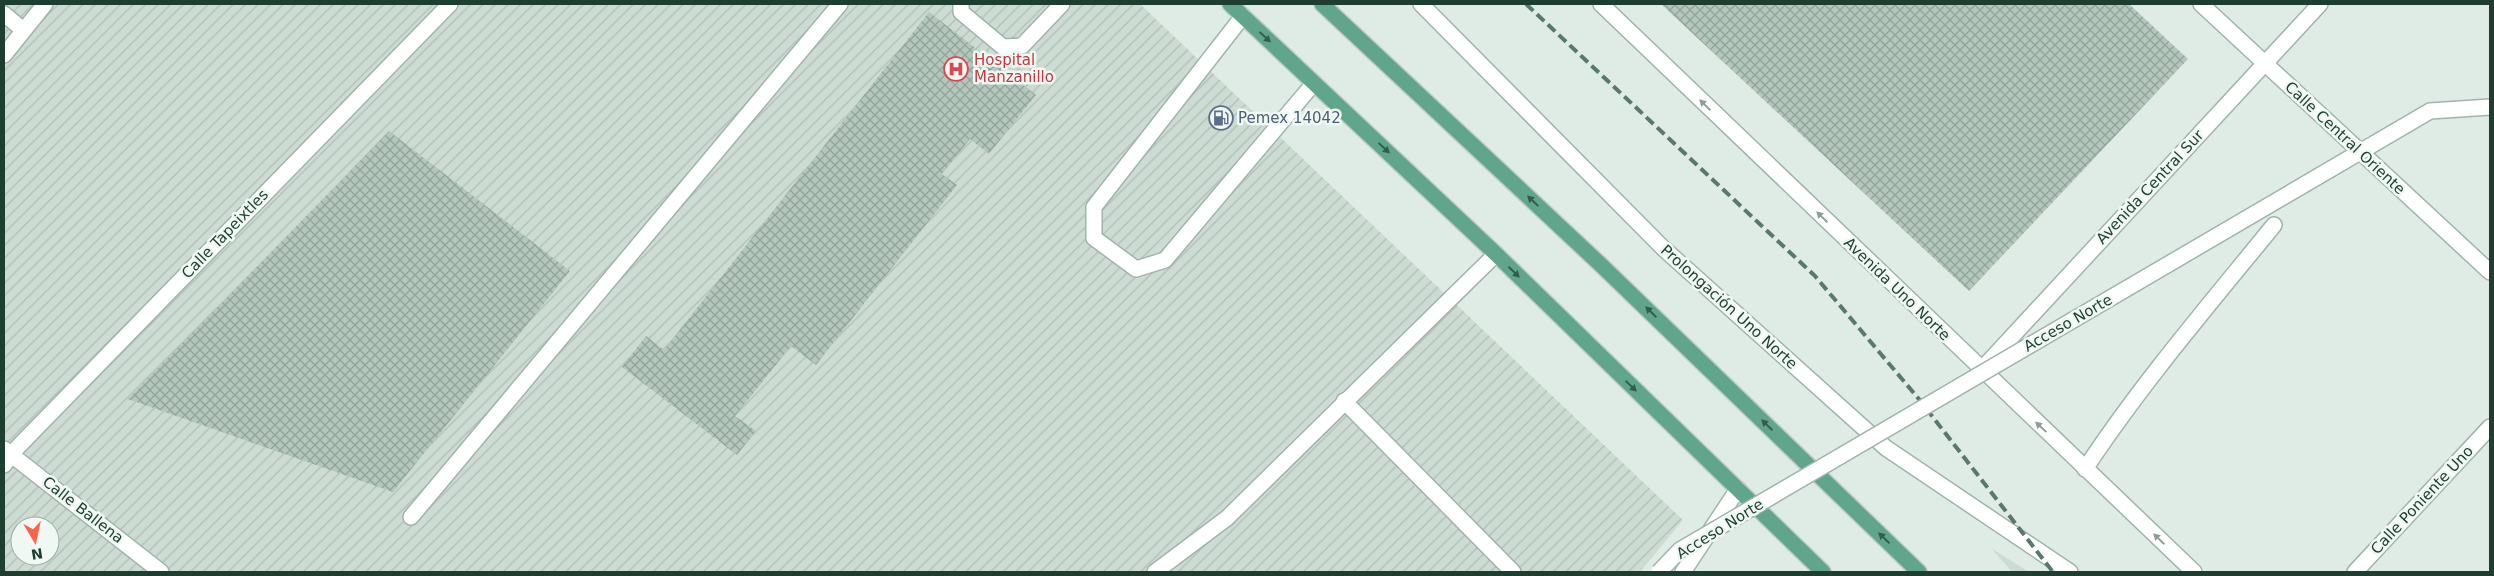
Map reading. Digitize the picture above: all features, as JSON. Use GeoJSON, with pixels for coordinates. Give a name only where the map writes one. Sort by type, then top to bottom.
{"type":"FeatureCollection","features":[{"type":"Feature","properties":{"kind":"main road"},"geometry":{"type":"LineString","coordinates":[[1230,4],[1496,254],[1823,572]]}},
{"type":"Feature","properties":{"kind":"main road"},"geometry":{"type":"LineString","coordinates":[[1322,4],[1601,265],[1919,572]]}},
{"type":"Feature","properties":{"kind":"street"},"geometry":{"type":"LineString","coordinates":[[4,54],[22,29],[45,4]]}},
{"type":"Feature","properties":{"kind":"street","name":"Calle Tapeixtles"},"geometry":{"type":"LineString","coordinates":[[6,456],[450,4]]}},
{"type":"Feature","properties":{"kind":"street"},"geometry":{"type":"LineString","coordinates":[[411,518],[840,4]]}},
{"type":"Feature","properties":{"kind":"street"},"geometry":{"type":"LineString","coordinates":[[961,4],[961,12],[1003,47],[1022,46],[1062,4]]}},
{"type":"Feature","properties":{"kind":"street","name":"Prolongación Uno Norte"},"geometry":{"type":"LineString","coordinates":[[1421,4],[1663,248],[1886,448],[2070,572]]}},
{"type":"Feature","properties":{"kind":"street","name":"Avenida Uno Norte"},"geometry":{"type":"LineString","coordinates":[[1601,4],[2194,572]]}},
{"type":"Feature","properties":{"kind":"street","name":"Calle Central Oriente"},"geometry":{"type":"LineString","coordinates":[[2201,4],[2490,272]]}},
{"type":"Feature","properties":{"kind":"street","name":"Avenida Central Sur"},"geometry":{"type":"LineString","coordinates":[[1981,370],[2320,4]]}},
{"type":"Feature","properties":{"kind":"street"},"geometry":{"type":"LineString","coordinates":[[4,14],[22,29]]}},
{"type":"Feature","properties":{"kind":"street"},"geometry":{"type":"LineString","coordinates":[[1243,16],[1094,207],[1094,238],[1136,269],[1166,260],[1314,83]]}},
{"type":"Feature","properties":{"kind":"street","name":"Acceso Norte"},"geometry":{"type":"LineString","coordinates":[[1659,572],[1680,550],[2430,110],[2490,107]]}},
{"type":"Feature","properties":{"kind":"street"},"geometry":{"type":"LineString","coordinates":[[2085,469],[2111,430],[2171,351],[2274,225]]}},
{"type":"Feature","properties":{"kind":"street"},"geometry":{"type":"LineString","coordinates":[[1155,572],[1227,518],[1344,401],[1496,254]]}},
{"type":"Feature","properties":{"kind":"street"},"geometry":{"type":"LineString","coordinates":[[1344,401],[1513,572]]}},
{"type":"Feature","properties":{"kind":"street","name":"Calle Poniente Uno"},"geometry":{"type":"LineString","coordinates":[[2355,572],[2490,427]]}},
{"type":"Feature","properties":{"kind":"street","name":"Calle Ballena"},"geometry":{"type":"LineString","coordinates":[[6,456],[161,572]]}},
{"type":"Feature","properties":{"kind":"street"},"geometry":{"type":"LineString","coordinates":[[1683,572],[1738,490]]}},
{"type":"Feature","properties":{"kind":"shaded area"},"geometry":{"type":"Polygon","coordinates":[[[4,4],[1140,4],[1683,520],[1640,572],[4,572],[4,4]]]}},
{"type":"Feature","properties":{"kind":"shaded area"},"geometry":{"type":"Polygon","coordinates":[[[1991,548],[2029,572],[2012,572],[1991,548]]]}},
{"type":"Feature","properties":{"kind":"building"},"geometry":{"type":"Polygon","coordinates":[[[1661,4],[2129,4],[2188,59],[1969,291],[1661,4]]]}},
{"type":"Feature","properties":{"kind":"building"},"geometry":{"type":"Polygon","coordinates":[[[929,12],[1036,95],[989,154],[970,139],[942,174],[957,185],[816,365],[791,346],[735,416],[756,431],[737,455],[622,367],[646,336],[664,350],[929,12]]]}},
{"type":"Feature","properties":{"kind":"building"},"geometry":{"type":"Polygon","coordinates":[[[389,131],[570,271],[393,492],[128,399],[389,131]]]}},
{"type":"Feature","properties":{"kind":"railway"},"geometry":{"type":"LineString","coordinates":[[1526,4],[1815,276],[1918,398],[2053,572]]}},
{"type":"Feature","properties":{"kind":"place","name":"Hospital Manzanillo"},"geometry":{"type":"Point","coordinates":[956,69]}},
{"type":"Feature","properties":{"kind":"place","name":"Pemex 14042"},"geometry":{"type":"Point","coordinates":[1221,118]}}]}
